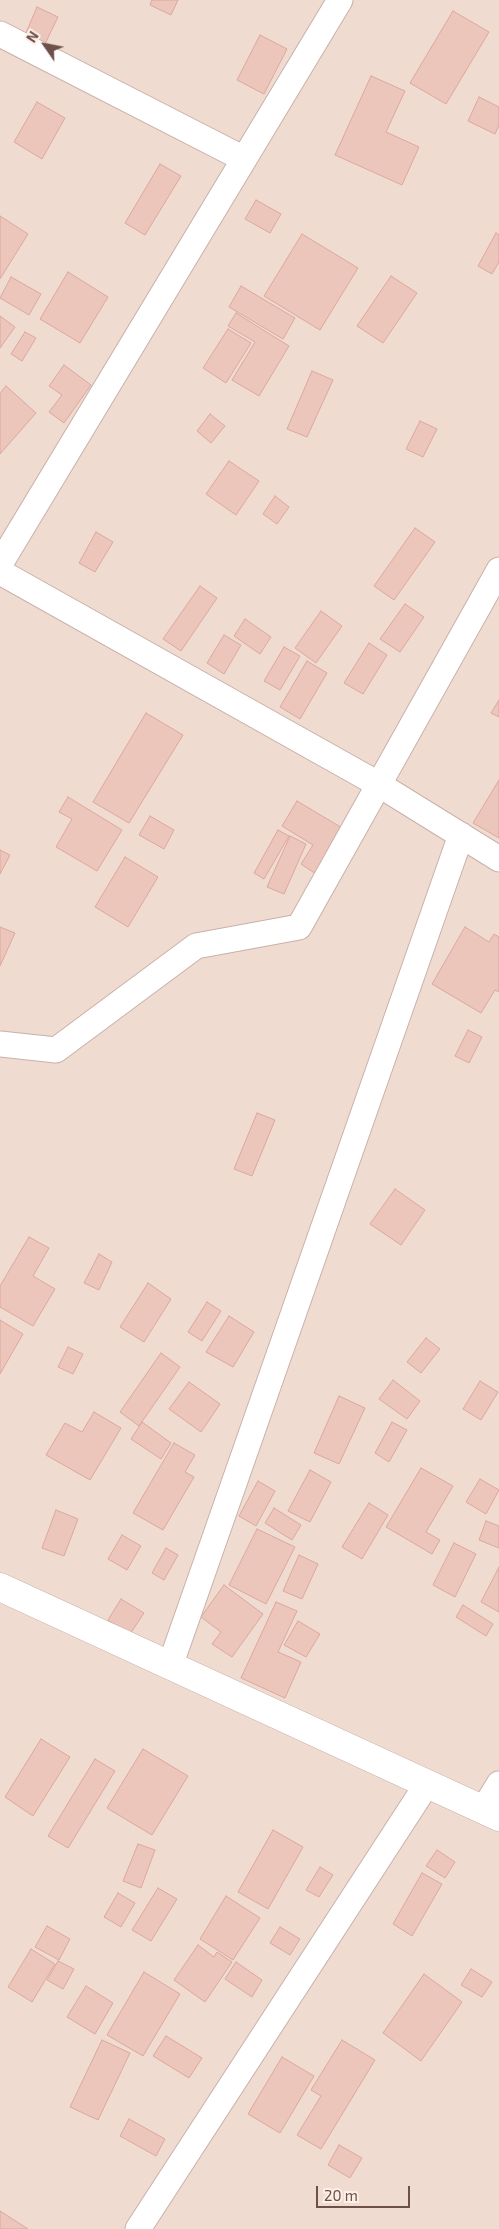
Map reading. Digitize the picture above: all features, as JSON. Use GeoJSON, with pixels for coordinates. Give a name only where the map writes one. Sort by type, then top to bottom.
{"type":"FeatureCollection","features":[{"type":"Feature","properties":{"kind":"street"},"geometry":{"type":"LineString","coordinates":[[0,564],[340,0]]}},
{"type":"Feature","properties":{"kind":"street"},"geometry":{"type":"LineString","coordinates":[[0,34],[244,159]]}},
{"type":"Feature","properties":{"kind":"street"},"geometry":{"type":"LineString","coordinates":[[0,1044],[56,1050],[196,946],[300,927],[499,570]]}},
{"type":"Feature","properties":{"kind":"street"},"geometry":{"type":"LineString","coordinates":[[0,572],[378,784],[499,858]]}},
{"type":"Feature","properties":{"kind":"street"},"geometry":{"type":"LineString","coordinates":[[170,1666],[461,835]]}},
{"type":"Feature","properties":{"kind":"street"},"geometry":{"type":"LineString","coordinates":[[0,1587],[491,1813],[499,1784]]}},
{"type":"Feature","properties":{"kind":"street"},"geometry":{"type":"LineString","coordinates":[[138,2229],[427,1784]]}},
{"type":"Feature","properties":{"kind":"shaded area"},"geometry":{"type":"Polygon","coordinates":[[[0,0],[499,0],[499,2229],[0,2229],[0,0]]]}},
{"type":"Feature","properties":{"kind":"building"},"geometry":{"type":"Polygon","coordinates":[[[152,0],[178,0],[171,15],[150,5],[152,0]]]}},
{"type":"Feature","properties":{"kind":"building"},"geometry":{"type":"Polygon","coordinates":[[[37,7],[58,17],[45,44],[25,35],[37,7]]]}},
{"type":"Feature","properties":{"kind":"building"},"geometry":{"type":"Polygon","coordinates":[[[453,11],[489,32],[446,104],[410,83],[453,11]]]}},
{"type":"Feature","properties":{"kind":"building"},"geometry":{"type":"Polygon","coordinates":[[[260,35],[287,49],[264,94],[237,80],[260,35]]]}},
{"type":"Feature","properties":{"kind":"building"},"geometry":{"type":"Polygon","coordinates":[[[371,76],[405,91],[386,132],[419,147],[402,185],[335,155],[371,76]]]}},
{"type":"Feature","properties":{"kind":"building"},"geometry":{"type":"Polygon","coordinates":[[[479,97],[499,107],[499,125],[495,134],[468,121],[479,97]]]}},
{"type":"Feature","properties":{"kind":"building"},"geometry":{"type":"Polygon","coordinates":[[[37,102],[65,118],[42,159],[14,142],[37,102]]]}},
{"type":"Feature","properties":{"kind":"building"},"geometry":{"type":"Polygon","coordinates":[[[160,164],[181,176],[145,235],[125,223],[160,164]]]}},
{"type":"Feature","properties":{"kind":"building"},"geometry":{"type":"Polygon","coordinates":[[[256,200],[281,214],[270,233],[245,219],[256,200]]]}},
{"type":"Feature","properties":{"kind":"building"},"geometry":{"type":"Polygon","coordinates":[[[0,216],[28,234],[0,279],[0,216]]]}},
{"type":"Feature","properties":{"kind":"building"},"geometry":{"type":"Polygon","coordinates":[[[496,233],[499,235],[499,262],[492,274],[478,266],[496,233]]]}},
{"type":"Feature","properties":{"kind":"building"},"geometry":{"type":"Polygon","coordinates":[[[302,234],[358,268],[320,330],[264,296],[302,234]]]}},
{"type":"Feature","properties":{"kind":"building"},"geometry":{"type":"Polygon","coordinates":[[[68,272],[108,297],[80,343],[40,319],[68,272]]]}},
{"type":"Feature","properties":{"kind":"building"},"geometry":{"type":"Polygon","coordinates":[[[391,276],[417,293],[383,343],[357,326],[391,276]]]}},
{"type":"Feature","properties":{"kind":"building"},"geometry":{"type":"Polygon","coordinates":[[[11,277],[41,294],[29,315],[0,298],[11,277]]]}},
{"type":"Feature","properties":{"kind":"building"},"geometry":{"type":"Polygon","coordinates":[[[241,286],[295,318],[283,339],[229,307],[241,286]]]}},
{"type":"Feature","properties":{"kind":"building"},"geometry":{"type":"Polygon","coordinates":[[[236,313],[289,346],[259,396],[232,380],[255,342],[228,326],[236,313]]]}},
{"type":"Feature","properties":{"kind":"building"},"geometry":{"type":"Polygon","coordinates":[[[0,316],[15,327],[0,348],[0,316]]]}},
{"type":"Feature","properties":{"kind":"building"},"geometry":{"type":"Polygon","coordinates":[[[228,329],[251,343],[226,383],[203,368],[228,329]]]}},
{"type":"Feature","properties":{"kind":"building"},"geometry":{"type":"Polygon","coordinates":[[[25,332],[36,338],[22,361],[11,354],[25,332]]]}},
{"type":"Feature","properties":{"kind":"building"},"geometry":{"type":"Polygon","coordinates":[[[64,365],[91,385],[64,423],[49,412],[62,395],[49,386],[64,365]]]}},
{"type":"Feature","properties":{"kind":"building"},"geometry":{"type":"Polygon","coordinates":[[[312,371],[333,380],[307,437],[287,429],[312,371]]]}},
{"type":"Feature","properties":{"kind":"building"},"geometry":{"type":"Polygon","coordinates":[[[6,386],[36,413],[0,454],[0,393],[6,386]]]}},
{"type":"Feature","properties":{"kind":"building"},"geometry":{"type":"Polygon","coordinates":[[[210,414],[225,426],[211,443],[197,431],[210,414]]]}},
{"type":"Feature","properties":{"kind":"building"},"geometry":{"type":"Polygon","coordinates":[[[420,421],[437,429],[423,457],[406,449],[420,421]]]}},
{"type":"Feature","properties":{"kind":"building"},"geometry":{"type":"Polygon","coordinates":[[[229,461],[259,481],[236,515],[206,494],[229,461]]]}},
{"type":"Feature","properties":{"kind":"building"},"geometry":{"type":"Polygon","coordinates":[[[275,496],[289,507],[277,524],[263,514],[275,496]]]}},
{"type":"Feature","properties":{"kind":"building"},"geometry":{"type":"Polygon","coordinates":[[[415,528],[435,542],[394,600],[374,586],[415,528]]]}},
{"type":"Feature","properties":{"kind":"building"},"geometry":{"type":"Polygon","coordinates":[[[96,532],[113,542],[95,572],[79,563],[96,532]]]}},
{"type":"Feature","properties":{"kind":"building"},"geometry":{"type":"Polygon","coordinates":[[[200,586],[217,598],[181,651],[163,639],[200,586]]]}},
{"type":"Feature","properties":{"kind":"building"},"geometry":{"type":"Polygon","coordinates":[[[405,604],[424,617],[400,652],[380,639],[405,604]]]}},
{"type":"Feature","properties":{"kind":"building"},"geometry":{"type":"Polygon","coordinates":[[[321,611],[342,626],[316,663],[295,648],[321,611]]]}},
{"type":"Feature","properties":{"kind":"building"},"geometry":{"type":"Polygon","coordinates":[[[245,619],[271,637],[260,654],[234,636],[245,619]]]}},
{"type":"Feature","properties":{"kind":"building"},"geometry":{"type":"Polygon","coordinates":[[[224,635],[241,645],[224,674],[207,663],[224,635]]]}},
{"type":"Feature","properties":{"kind":"building"},"geometry":{"type":"Polygon","coordinates":[[[369,643],[387,655],[363,694],[344,683],[369,643]]]}},
{"type":"Feature","properties":{"kind":"building"},"geometry":{"type":"Polygon","coordinates":[[[284,647],[300,656],[280,690],[264,681],[284,647]]]}},
{"type":"Feature","properties":{"kind":"building"},"geometry":{"type":"Polygon","coordinates":[[[307,661],[327,673],[300,719],[280,707],[307,661]]]}},
{"type":"Feature","properties":{"kind":"building"},"geometry":{"type":"Polygon","coordinates":[[[499,700],[499,717],[491,713],[499,700]]]}},
{"type":"Feature","properties":{"kind":"building"},"geometry":{"type":"Polygon","coordinates":[[[146,713],[183,735],[129,823],[93,802],[146,713]]]}},
{"type":"Feature","properties":{"kind":"building"},"geometry":{"type":"Polygon","coordinates":[[[499,780],[499,838],[473,823],[499,780]]]}},
{"type":"Feature","properties":{"kind":"building"},"geometry":{"type":"Polygon","coordinates":[[[68,797],[122,830],[97,871],[56,847],[72,819],[59,812],[68,797]]]}},
{"type":"Feature","properties":{"kind":"building"},"geometry":{"type":"Polygon","coordinates":[[[297,801],[344,829],[316,874],[301,864],[313,845],[282,826],[297,801]]]}},
{"type":"Feature","properties":{"kind":"building"},"geometry":{"type":"Polygon","coordinates":[[[150,816],[174,830],[164,849],[139,835],[150,816]]]}},
{"type":"Feature","properties":{"kind":"building"},"geometry":{"type":"Polygon","coordinates":[[[278,830],[289,836],[264,879],[254,873],[278,830]]]}},
{"type":"Feature","properties":{"kind":"building"},"geometry":{"type":"Polygon","coordinates":[[[290,836],[306,844],[284,894],[267,887],[290,836]]]}},
{"type":"Feature","properties":{"kind":"building"},"geometry":{"type":"Polygon","coordinates":[[[0,850],[10,855],[0,874],[0,850]]]}},
{"type":"Feature","properties":{"kind":"building"},"geometry":{"type":"Polygon","coordinates":[[[125,857],[158,877],[128,927],[95,907],[125,857]]]}},
{"type":"Feature","properties":{"kind":"building"},"geometry":{"type":"Polygon","coordinates":[[[0,927],[15,933],[0,966],[0,927]]]}},
{"type":"Feature","properties":{"kind":"building"},"geometry":{"type":"Polygon","coordinates":[[[465,927],[489,942],[494,934],[499,937],[499,992],[495,990],[481,1013],[432,984],[465,927]]]}},
{"type":"Feature","properties":{"kind":"building"},"geometry":{"type":"Polygon","coordinates":[[[468,1030],[482,1037],[469,1063],[455,1056],[468,1030]]]}},
{"type":"Feature","properties":{"kind":"building"},"geometry":{"type":"Polygon","coordinates":[[[257,1113],[275,1120],[252,1176],[234,1169],[257,1113]]]}},
{"type":"Feature","properties":{"kind":"building"},"geometry":{"type":"Polygon","coordinates":[[[395,1189],[425,1210],[401,1245],[370,1224],[395,1189]]]}},
{"type":"Feature","properties":{"kind":"building"},"geometry":{"type":"Polygon","coordinates":[[[29,1237],[49,1248],[33,1276],[55,1289],[33,1326],[0,1307],[0,1286],[29,1237]]]}},
{"type":"Feature","properties":{"kind":"building"},"geometry":{"type":"Polygon","coordinates":[[[99,1254],[112,1262],[99,1290],[84,1283],[99,1254]]]}},
{"type":"Feature","properties":{"kind":"building"},"geometry":{"type":"Polygon","coordinates":[[[148,1283],[171,1299],[144,1342],[120,1327],[148,1283]]]}},
{"type":"Feature","properties":{"kind":"building"},"geometry":{"type":"Polygon","coordinates":[[[207,1302],[221,1311],[202,1341],[188,1332],[207,1302]]]}},
{"type":"Feature","properties":{"kind":"building"},"geometry":{"type":"Polygon","coordinates":[[[229,1316],[254,1332],[233,1367],[206,1352],[229,1316]]]}},
{"type":"Feature","properties":{"kind":"building"},"geometry":{"type":"Polygon","coordinates":[[[0,1320],[23,1334],[0,1374],[0,1320]]]}},
{"type":"Feature","properties":{"kind":"building"},"geometry":{"type":"Polygon","coordinates":[[[426,1338],[440,1349],[421,1373],[407,1362],[426,1338]]]}},
{"type":"Feature","properties":{"kind":"building"},"geometry":{"type":"Polygon","coordinates":[[[68,1347],[83,1354],[73,1374],[58,1367],[68,1347]]]}},
{"type":"Feature","properties":{"kind":"building"},"geometry":{"type":"Polygon","coordinates":[[[161,1353],[180,1367],[139,1426],[120,1412],[161,1353]]]}},
{"type":"Feature","properties":{"kind":"building"},"geometry":{"type":"Polygon","coordinates":[[[393,1380],[420,1401],[407,1419],[379,1399],[393,1380]]]}},
{"type":"Feature","properties":{"kind":"building"},"geometry":{"type":"Polygon","coordinates":[[[480,1381],[498,1392],[481,1420],[463,1409],[480,1381]]]}},
{"type":"Feature","properties":{"kind":"building"},"geometry":{"type":"Polygon","coordinates":[[[189,1382],[220,1404],[201,1432],[169,1409],[189,1382]]]}},
{"type":"Feature","properties":{"kind":"building"},"geometry":{"type":"Polygon","coordinates":[[[339,1396],[365,1408],[339,1464],[314,1453],[339,1396]]]}},
{"type":"Feature","properties":{"kind":"building"},"geometry":{"type":"Polygon","coordinates":[[[94,1412],[121,1428],[90,1480],[46,1455],[65,1423],[82,1432],[94,1412]]]}},
{"type":"Feature","properties":{"kind":"building"},"geometry":{"type":"Polygon","coordinates":[[[142,1422],[171,1443],[161,1459],[131,1439],[142,1422]]]}},
{"type":"Feature","properties":{"kind":"building"},"geometry":{"type":"Polygon","coordinates":[[[392,1422],[407,1430],[389,1462],[375,1453],[392,1422]]]}},
{"type":"Feature","properties":{"kind":"building"},"geometry":{"type":"Polygon","coordinates":[[[174,1443],[195,1455],[185,1472],[194,1477],[163,1530],[133,1513],[174,1443]]]}},
{"type":"Feature","properties":{"kind":"building"},"geometry":{"type":"Polygon","coordinates":[[[421,1468],[453,1486],[426,1532],[440,1540],[432,1554],[386,1527],[421,1468]]]}},
{"type":"Feature","properties":{"kind":"building"},"geometry":{"type":"Polygon","coordinates":[[[310,1470],[331,1482],[310,1522],[288,1511],[310,1470]]]}},
{"type":"Feature","properties":{"kind":"building"},"geometry":{"type":"Polygon","coordinates":[[[480,1479],[499,1490],[486,1514],[466,1502],[480,1479]]]}},
{"type":"Feature","properties":{"kind":"building"},"geometry":{"type":"Polygon","coordinates":[[[258,1481],[275,1491],[256,1526],[239,1516],[258,1481]]]}},
{"type":"Feature","properties":{"kind":"building"},"geometry":{"type":"Polygon","coordinates":[[[369,1503],[388,1515],[362,1559],[342,1547],[369,1503]]]}},
{"type":"Feature","properties":{"kind":"building"},"geometry":{"type":"Polygon","coordinates":[[[274,1508],[301,1525],[292,1540],[265,1523],[274,1508]]]}},
{"type":"Feature","properties":{"kind":"building"},"geometry":{"type":"Polygon","coordinates":[[[56,1510],[78,1519],[64,1556],[42,1548],[56,1510]]]}},
{"type":"Feature","properties":{"kind":"building"},"geometry":{"type":"Polygon","coordinates":[[[486,1521],[499,1526],[499,1548],[479,1540],[486,1521]]]}},
{"type":"Feature","properties":{"kind":"building"},"geometry":{"type":"Polygon","coordinates":[[[257,1529],[295,1547],[266,1604],[229,1585],[257,1529]]]}},
{"type":"Feature","properties":{"kind":"building"},"geometry":{"type":"Polygon","coordinates":[[[122,1535],[141,1546],[127,1570],[108,1559],[122,1535]]]}},
{"type":"Feature","properties":{"kind":"building"},"geometry":{"type":"Polygon","coordinates":[[[454,1543],[476,1554],[455,1597],[433,1585],[454,1543]]]}},
{"type":"Feature","properties":{"kind":"building"},"geometry":{"type":"Polygon","coordinates":[[[166,1548],[178,1555],[164,1580],[152,1573],[166,1548]]]}},
{"type":"Feature","properties":{"kind":"building"},"geometry":{"type":"Polygon","coordinates":[[[299,1555],[318,1564],[302,1599],[283,1591],[299,1555]]]}},
{"type":"Feature","properties":{"kind":"building"},"geometry":{"type":"Polygon","coordinates":[[[499,1567],[499,1612],[481,1602],[499,1567]]]}},
{"type":"Feature","properties":{"kind":"building"},"geometry":{"type":"Polygon","coordinates":[[[224,1585],[263,1614],[232,1657],[212,1644],[221,1632],[201,1617],[224,1585]]]}},
{"type":"Feature","properties":{"kind":"building"},"geometry":{"type":"Polygon","coordinates":[[[121,1599],[144,1613],[130,1634],[108,1620],[121,1599]]]}},
{"type":"Feature","properties":{"kind":"building"},"geometry":{"type":"Polygon","coordinates":[[[276,1602],[297,1611],[278,1652],[301,1662],[285,1698],[241,1678],[276,1602]]]}},
{"type":"Feature","properties":{"kind":"building"},"geometry":{"type":"Polygon","coordinates":[[[463,1605],[493,1624],[486,1636],[456,1617],[463,1605]]]}},
{"type":"Feature","properties":{"kind":"building"},"geometry":{"type":"Polygon","coordinates":[[[298,1621],[320,1634],[306,1657],[284,1645],[298,1621]]]}},
{"type":"Feature","properties":{"kind":"building"},"geometry":{"type":"Polygon","coordinates":[[[41,1739],[70,1757],[33,1816],[5,1797],[41,1739]]]}},
{"type":"Feature","properties":{"kind":"building"},"geometry":{"type":"Polygon","coordinates":[[[143,1749],[188,1776],[152,1835],[107,1808],[143,1749]]]}},
{"type":"Feature","properties":{"kind":"building"},"geometry":{"type":"Polygon","coordinates":[[[95,1759],[115,1771],[68,1848],[48,1836],[95,1759]]]}},
{"type":"Feature","properties":{"kind":"building"},"geometry":{"type":"Polygon","coordinates":[[[273,1830],[303,1847],[268,1909],[238,1892],[273,1830]]]}},
{"type":"Feature","properties":{"kind":"building"},"geometry":{"type":"Polygon","coordinates":[[[138,1844],[155,1850],[141,1888],[123,1881],[138,1844]]]}},
{"type":"Feature","properties":{"kind":"building"},"geometry":{"type":"Polygon","coordinates":[[[437,1850],[455,1862],[445,1878],[426,1866],[437,1850]]]}},
{"type":"Feature","properties":{"kind":"building"},"geometry":{"type":"Polygon","coordinates":[[[320,1867],[333,1875],[319,1897],[306,1890],[320,1867]]]}},
{"type":"Feature","properties":{"kind":"building"},"geometry":{"type":"Polygon","coordinates":[[[422,1873],[442,1884],[412,1936],[393,1924],[422,1873]]]}},
{"type":"Feature","properties":{"kind":"building"},"geometry":{"type":"Polygon","coordinates":[[[158,1888],[177,1899],[151,1941],[132,1930],[158,1888]]]}},
{"type":"Feature","properties":{"kind":"building"},"geometry":{"type":"Polygon","coordinates":[[[118,1893],[135,1903],[121,1927],[104,1917],[118,1893]]]}},
{"type":"Feature","properties":{"kind":"building"},"geometry":{"type":"Polygon","coordinates":[[[226,1896],[260,1918],[233,1960],[200,1939],[226,1896]]]}},
{"type":"Feature","properties":{"kind":"building"},"geometry":{"type":"Polygon","coordinates":[[[47,1926],[70,1939],[59,1960],[35,1947],[47,1926]]]}},
{"type":"Feature","properties":{"kind":"building"},"geometry":{"type":"Polygon","coordinates":[[[280,1927],[300,1939],[290,1955],[270,1943],[280,1927]]]}},
{"type":"Feature","properties":{"kind":"building"},"geometry":{"type":"Polygon","coordinates":[[[198,1945],[214,1957],[217,1952],[232,1962],[205,2002],[174,1980],[198,1945]]]}},
{"type":"Feature","properties":{"kind":"building"},"geometry":{"type":"Polygon","coordinates":[[[31,1949],[55,1964],[32,2002],[8,1987],[31,1949]]]}},
{"type":"Feature","properties":{"kind":"building"},"geometry":{"type":"Polygon","coordinates":[[[58,1961],[74,1969],[63,1989],[47,1980],[58,1961]]]}},
{"type":"Feature","properties":{"kind":"building"},"geometry":{"type":"Polygon","coordinates":[[[236,1962],[262,1980],[252,1997],[225,1979],[236,1962]]]}},
{"type":"Feature","properties":{"kind":"building"},"geometry":{"type":"Polygon","coordinates":[[[471,1969],[492,1982],[482,1997],[461,1985],[471,1969]]]}},
{"type":"Feature","properties":{"kind":"building"},"geometry":{"type":"Polygon","coordinates":[[[144,1972],[180,1994],[143,2056],[107,2035],[144,1972]]]}},
{"type":"Feature","properties":{"kind":"building"},"geometry":{"type":"Polygon","coordinates":[[[424,1974],[462,2002],[421,2061],[383,2033],[424,1974]]]}},
{"type":"Feature","properties":{"kind":"building"},"geometry":{"type":"Polygon","coordinates":[[[86,1986],[113,2003],[95,2034],[67,2017],[86,1986]]]}},
{"type":"Feature","properties":{"kind":"building"},"geometry":{"type":"Polygon","coordinates":[[[166,2036],[202,2058],[189,2078],[153,2056],[166,2036]]]}},
{"type":"Feature","properties":{"kind":"building"},"geometry":{"type":"Polygon","coordinates":[[[102,2040],[130,2053],[98,2120],[70,2107],[102,2040]]]}},
{"type":"Feature","properties":{"kind":"building"},"geometry":{"type":"Polygon","coordinates":[[[342,2040],[375,2060],[321,2149],[297,2135],[321,2096],[311,2090],[342,2040]]]}},
{"type":"Feature","properties":{"kind":"building"},"geometry":{"type":"Polygon","coordinates":[[[282,2057],[314,2076],[280,2133],[248,2114],[282,2057]]]}},
{"type":"Feature","properties":{"kind":"building"},"geometry":{"type":"Polygon","coordinates":[[[129,2119],[165,2139],[156,2156],[120,2136],[129,2119]]]}},
{"type":"Feature","properties":{"kind":"building"},"geometry":{"type":"Polygon","coordinates":[[[339,2145],[362,2158],[350,2178],[328,2165],[339,2145]]]}},
{"type":"Feature","properties":{"kind":"building"},"geometry":{"type":"Polygon","coordinates":[[[0,2211],[28,2229],[0,2229],[0,2211]]]}}]}
